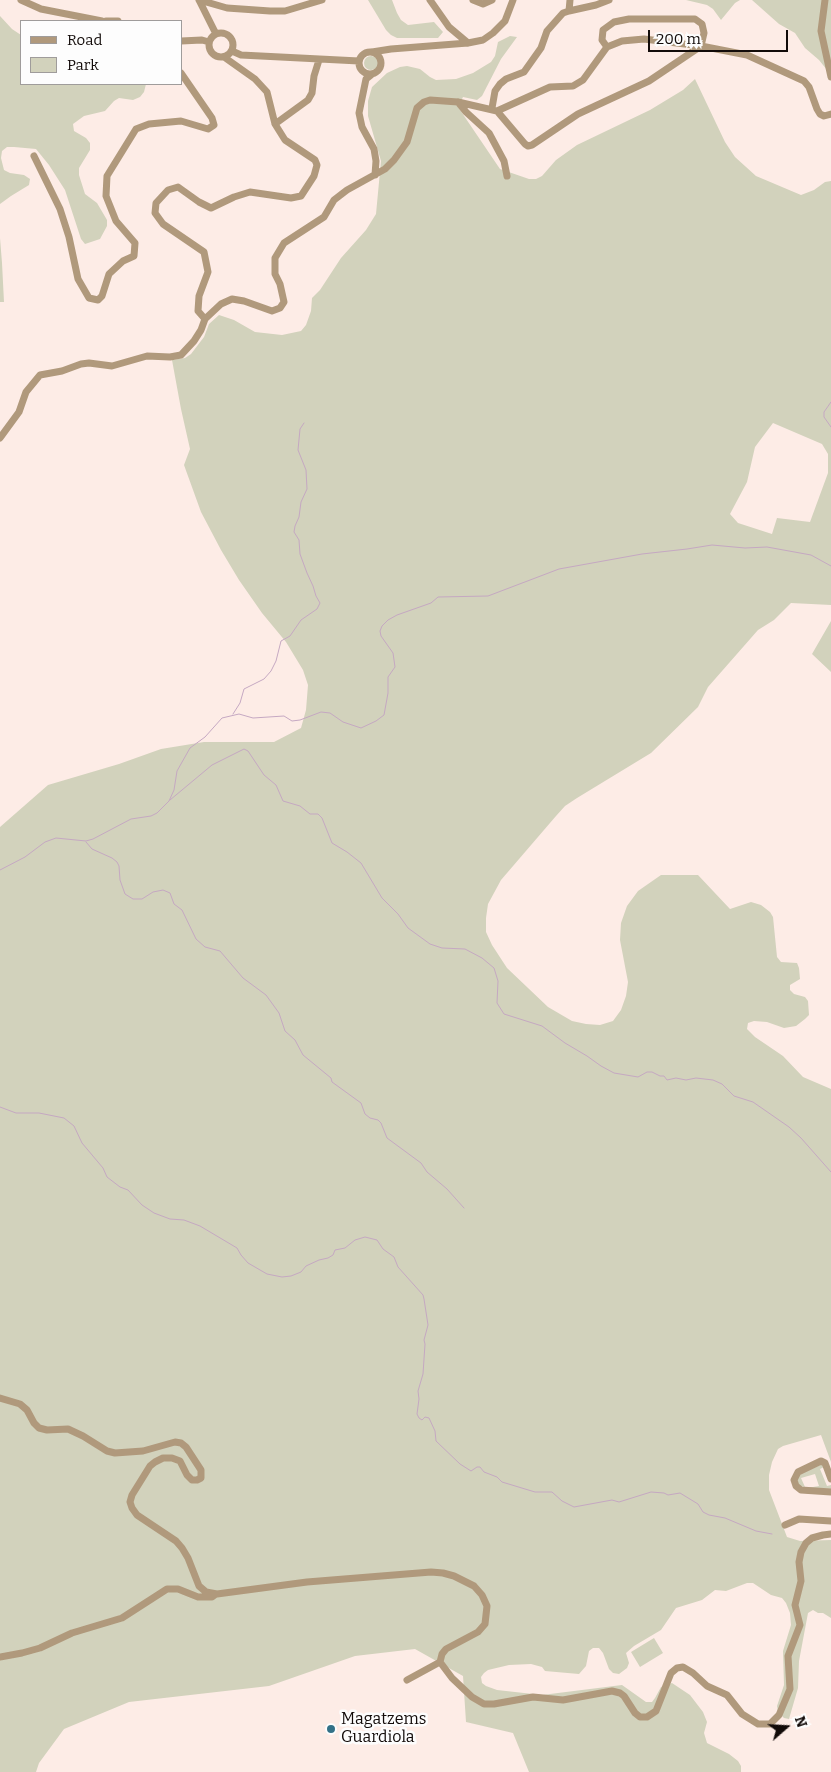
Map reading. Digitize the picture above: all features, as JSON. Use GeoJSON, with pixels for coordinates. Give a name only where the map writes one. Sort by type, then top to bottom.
{"type":"FeatureCollection","features":[{"type":"Feature","properties":{"kind":"street"},"geometry":{"type":"LineString","coordinates":[[21,0],[41,9],[97,20]]}},
{"type":"Feature","properties":{"kind":"street"},"geometry":{"type":"LineString","coordinates":[[216,34],[199,0],[228,8],[270,12],[285,11],[322,0]]}},
{"type":"Feature","properties":{"kind":"street"},"geometry":{"type":"LineString","coordinates":[[430,0],[449,27],[468,43]]}},
{"type":"Feature","properties":{"kind":"street"},"geometry":{"type":"LineString","coordinates":[[473,0],[483,4],[492,0]]}},
{"type":"Feature","properties":{"kind":"street"},"geometry":{"type":"LineString","coordinates":[[359,61],[365,53],[482,40],[493,33],[505,21],[513,0]]}},
{"type":"Feature","properties":{"kind":"street"},"geometry":{"type":"LineString","coordinates":[[569,11],[570,0]]}},
{"type":"Feature","properties":{"kind":"street"},"geometry":{"type":"LineString","coordinates":[[606,47],[602,40],[603,30],[614,22],[629,19],[694,18],[702,24],[704,33],[701,46],[649,81],[578,114],[532,145],[528,146],[525,144],[494,110],[495,91],[506,79],[524,72],[541,48],[547,30],[563,13],[608,0]]}},
{"type":"Feature","properties":{"kind":"street"},"geometry":{"type":"LineString","coordinates":[[825,0],[821,31],[831,78]]}},
{"type":"Feature","properties":{"kind":"street"},"geometry":{"type":"LineString","coordinates":[[205,319],[198,311],[199,296],[208,272],[204,252],[163,224],[155,213],[156,203],[168,190],[178,188],[211,208],[250,192],[291,198],[301,196],[314,176],[317,166],[315,160],[285,140],[275,124],[267,92],[255,79],[224,57],[213,54],[209,42],[216,34],[224,32],[230,36],[233,43],[232,51],[224,57]]}},
{"type":"Feature","properties":{"kind":"street"},"geometry":{"type":"LineString","coordinates":[[0,438],[19,412],[26,392],[40,375],[62,371],[81,364],[89,363],[112,366],[148,356],[170,357],[181,355],[194,342],[205,319],[222,304],[232,299],[244,301],[272,311],[280,308],[284,302],[280,284],[275,274],[275,258],[284,243],[324,217],[334,200],[347,190],[386,169],[407,142],[417,108],[424,102],[430,100],[458,102],[494,110],[550,87],[573,86],[583,80],[606,47],[622,41],[644,39],[701,46],[747,56],[804,81],[809,87],[816,109],[820,114],[824,116],[831,114]]}},
{"type":"Feature","properties":{"kind":"street"},"geometry":{"type":"LineString","coordinates":[[182,41],[209,42]]}},
{"type":"Feature","properties":{"kind":"street"},"geometry":{"type":"LineString","coordinates":[[232,51],[241,55],[359,61]]}},
{"type":"Feature","properties":{"kind":"street"},"geometry":{"type":"LineString","coordinates":[[372,52],[379,55],[382,62],[378,72],[366,79],[359,113],[362,127],[374,149],[376,161],[374,175]]}},
{"type":"Feature","properties":{"kind":"street"},"geometry":{"type":"LineString","coordinates":[[275,124],[308,100],[312,92],[319,60]]}},
{"type":"Feature","properties":{"kind":"street"},"geometry":{"type":"LineString","coordinates":[[359,61],[362,70],[371,75]]}},
{"type":"Feature","properties":{"kind":"street"},"geometry":{"type":"LineString","coordinates":[[34,156],[60,209],[69,237],[78,279],[88,298],[98,300],[102,296],[109,274],[123,261],[134,256],[135,243],[116,221],[106,196],[107,176],[136,129],[149,124],[182,121],[208,129],[214,125],[212,118],[182,74]]}},
{"type":"Feature","properties":{"kind":"street"},"geometry":{"type":"LineString","coordinates":[[458,102],[489,133],[504,161],[507,176]]}},
{"type":"Feature","properties":{"kind":"street"},"geometry":{"type":"LineString","coordinates":[[0,1398],[20,1404],[27,1410],[39,1428],[68,1430],[83,1436],[107,1451],[115,1453],[143,1451],[175,1442],[181,1443],[201,1470],[201,1478],[192,1480],[180,1461],[172,1458],[163,1458],[150,1466],[132,1495],[130,1502],[137,1515],[176,1541],[182,1548],[199,1586],[206,1592],[216,1594],[307,1582],[443,1573],[474,1586],[482,1595],[487,1606],[485,1624],[478,1632],[446,1649],[442,1654],[440,1662],[407,1680]]}},
{"type":"Feature","properties":{"kind":"street"},"geometry":{"type":"LineString","coordinates":[[831,1479],[825,1463],[821,1461],[798,1472],[794,1480],[796,1486],[801,1490],[831,1492]]}},
{"type":"Feature","properties":{"kind":"street"},"geometry":{"type":"LineString","coordinates":[[785,1526],[799,1519],[831,1521]]}},
{"type":"Feature","properties":{"kind":"street"},"geometry":{"type":"LineString","coordinates":[[440,1662],[452,1678],[472,1697],[484,1704],[534,1697],[563,1700],[612,1691],[624,1696],[635,1713],[640,1717],[650,1716],[656,1711],[671,1673],[677,1668],[683,1667],[688,1669],[707,1686],[727,1695],[742,1714],[758,1724],[766,1725],[774,1722],[779,1715],[790,1689],[788,1656],[800,1625],[795,1605],[801,1581],[801,1552],[806,1543],[812,1538],[831,1534]]}},
{"type":"Feature","properties":{"kind":"street"},"geometry":{"type":"LineString","coordinates":[[0,1656],[40,1648],[72,1633],[122,1618],[167,1589],[178,1589],[198,1597],[212,1598],[216,1594]]}},
{"type":"Feature","properties":{"kind":"green space"},"geometry":{"type":"Polygon","coordinates":[[[368,0],[392,0],[401,20],[408,25],[434,22],[443,32],[438,38],[397,38],[386,30],[368,0]]]}},
{"type":"Feature","properties":{"kind":"green space"},"geometry":{"type":"Polygon","coordinates":[[[686,0],[740,0],[735,3],[721,20],[713,9],[707,5],[686,0]]]}},
{"type":"Feature","properties":{"kind":"green space"},"geometry":{"type":"Polygon","coordinates":[[[752,0],[831,0],[831,75],[819,60],[805,48],[795,33],[779,24],[752,0]]]}},
{"type":"Feature","properties":{"kind":"green space"},"geometry":{"type":"Polygon","coordinates":[[[0,16],[20,34],[20,85],[146,85],[140,97],[133,100],[119,98],[105,111],[84,116],[73,124],[74,131],[86,138],[90,143],[90,150],[79,168],[79,175],[85,194],[97,203],[107,220],[107,226],[100,239],[85,244],[81,239],[65,190],[36,149],[7,147],[2,151],[1,158],[4,170],[24,175],[30,179],[29,185],[0,204],[0,16]]]}},
{"type":"Feature","properties":{"kind":"green space"},"geometry":{"type":"Polygon","coordinates":[[[510,36],[517,37],[501,59],[482,96],[477,100],[463,97],[458,107],[500,169],[529,179],[536,179],[542,176],[556,160],[577,145],[650,110],[683,90],[695,79],[725,142],[735,157],[756,176],[801,195],[814,190],[825,182],[831,181],[831,605],[791,603],[774,620],[758,630],[708,687],[698,707],[651,753],[565,806],[501,880],[488,904],[486,932],[507,968],[548,1007],[572,1021],[586,1024],[600,1025],[613,1021],[621,1010],[628,982],[620,940],[621,923],[627,906],[638,891],[661,875],[698,875],[730,909],[751,902],[761,905],[773,917],[777,957],[781,962],[797,963],[800,979],[790,985],[790,990],[794,994],[805,997],[808,1001],[809,1015],[796,1026],[784,1028],[767,1022],[754,1021],[748,1023],[747,1029],[755,1037],[783,1056],[803,1077],[831,1089],[831,1462],[821,1435],[783,1446],[778,1449],[772,1462],[769,1475],[769,1490],[787,1537],[800,1541],[831,1540],[831,1618],[813,1610],[808,1613],[799,1661],[798,1688],[789,1719],[784,1718],[778,1712],[777,1706],[784,1685],[783,1651],[791,1625],[790,1613],[782,1598],[771,1595],[753,1583],[747,1583],[726,1591],[715,1590],[702,1600],[676,1608],[661,1630],[626,1653],[629,1663],[627,1668],[619,1674],[613,1673],[609,1669],[599,1648],[593,1648],[589,1651],[586,1666],[579,1674],[545,1671],[542,1667],[531,1664],[509,1665],[488,1670],[481,1677],[482,1683],[497,1690],[542,1695],[622,1685],[646,1702],[652,1702],[661,1687],[672,1683],[690,1695],[703,1712],[707,1722],[704,1733],[707,1743],[729,1754],[738,1761],[741,1766],[741,1772],[529,1772],[513,1733],[466,1722],[463,1676],[415,1649],[355,1656],[269,1686],[129,1702],[64,1729],[39,1763],[36,1772],[0,1772],[0,827],[48,785],[119,764],[161,749],[204,742],[274,742],[301,728],[306,710],[308,685],[303,670],[286,642],[262,613],[239,580],[221,550],[201,512],[184,465],[190,449],[172,360],[185,358],[191,354],[204,337],[209,324],[219,315],[234,320],[255,332],[282,335],[301,331],[306,325],[311,311],[312,298],[320,290],[341,258],[366,230],[376,214],[381,161],[368,116],[368,101],[372,87],[387,73],[407,66],[420,69],[436,80],[456,79],[473,73],[491,62],[495,56],[498,42],[510,36]],[[773,423],[755,447],[747,482],[730,514],[738,523],[772,534],[777,518],[810,522],[828,473],[828,454],[822,444],[773,423]]]}},
{"type":"Feature","properties":{"kind":"green space"},"geometry":{"type":"Polygon","coordinates":[[[368,56],[374,56],[378,63],[374,70],[368,70],[364,66],[364,60],[368,56]]]}},
{"type":"Feature","properties":{"kind":"green space"},"geometry":{"type":"Polygon","coordinates":[[[0,238],[2,263],[4,302],[0,302],[0,238]]]}},
{"type":"Feature","properties":{"kind":"green space"},"geometry":{"type":"Polygon","coordinates":[[[831,621],[831,672],[812,654],[831,621]]]}},
{"type":"Feature","properties":{"kind":"green space"},"geometry":{"type":"Polygon","coordinates":[[[822,1464],[824,1467],[820,1469],[827,1486],[831,1485],[831,1489],[807,1488],[819,1486],[815,1474],[801,1478],[805,1487],[799,1486],[797,1481],[798,1475],[822,1464]]]}},
{"type":"Feature","properties":{"kind":"green space"},"geometry":{"type":"Polygon","coordinates":[[[654,1638],[663,1653],[640,1667],[631,1652],[654,1638]]]}},
{"type":"Feature","properties":{"kind":"waterway"},"geometry":{"type":"LineString","coordinates":[[831,402],[824,412],[824,417],[831,427]]}},
{"type":"Feature","properties":{"kind":"waterway"},"geometry":{"type":"LineString","coordinates":[[233,714],[240,703],[244,689],[264,679],[271,671],[276,661],[281,641],[290,636],[301,620],[317,609],[320,603],[300,554],[299,540],[294,532],[301,502],[307,489],[306,470],[298,450],[300,429],[304,423]]}},
{"type":"Feature","properties":{"kind":"waterway"},"geometry":{"type":"LineString","coordinates":[[0,870],[25,857],[45,842],[56,838],[86,841],[131,819],[151,816],[157,813],[169,801],[174,790],[177,771],[190,748],[205,737],[222,718],[239,714],[253,718],[284,716],[292,721],[321,712],[330,713],[343,722],[361,728],[376,721],[384,715],[388,693],[388,677],[395,667],[393,653],[381,636],[382,626],[397,615],[431,603],[438,597],[488,596],[559,569],[642,554],[712,545],[745,548],[767,547],[811,555],[831,566]]}},
{"type":"Feature","properties":{"kind":"waterway"},"geometry":{"type":"LineString","coordinates":[[170,800],[212,765],[244,749],[248,751],[264,775],[276,785],[283,801],[300,806],[310,814],[318,814],[322,818],[332,843],[361,863],[382,898],[398,914],[408,928],[430,944],[442,948],[465,949],[482,958],[494,968],[498,981],[497,1003],[504,1014],[542,1026],[565,1043],[614,1073],[638,1077],[647,1072],[652,1072],[664,1076],[667,1080],[696,1078],[713,1080],[722,1084],[734,1096],[753,1102],[789,1127],[831,1172]]}},
{"type":"Feature","properties":{"kind":"waterway"},"geometry":{"type":"LineString","coordinates":[[86,842],[92,849],[117,862],[125,894],[133,899],[142,899],[153,892],[163,890],[170,893],[174,904],[182,910],[196,939],[205,947],[220,951],[243,978],[266,995],[279,1013],[285,1031],[295,1040],[303,1055],[331,1078],[332,1082],[361,1103],[365,1114],[381,1123],[387,1138],[421,1163],[427,1172],[447,1189],[464,1208]]}},
{"type":"Feature","properties":{"kind":"waterway"},"geometry":{"type":"LineString","coordinates":[[0,1107],[16,1113],[39,1113],[64,1118],[74,1126],[82,1143],[103,1168],[107,1177],[120,1187],[128,1190],[142,1205],[154,1213],[170,1219],[184,1220],[200,1226],[237,1248],[248,1263],[267,1274],[282,1277],[291,1276],[301,1272],[306,1266],[328,1258],[333,1255],[335,1250],[345,1248],[355,1240],[365,1237],[377,1240],[383,1249],[394,1257],[398,1267],[423,1295],[424,1299],[428,1325],[424,1340],[423,1374],[418,1391],[417,1414],[422,1420],[425,1417],[429,1418],[435,1431],[436,1441],[460,1464],[471,1471],[480,1467],[484,1472],[497,1477],[502,1482],[535,1492],[552,1492],[562,1501],[574,1507],[612,1500],[619,1502],[651,1492],[668,1495],[680,1493],[698,1504],[703,1512],[709,1515],[725,1518],[756,1531],[772,1534]]}},
{"type":"Feature","properties":{"kind":"place","name":"Magatzems Guardiola"},"geometry":{"type":"Point","coordinates":[331,1729]}}]}
